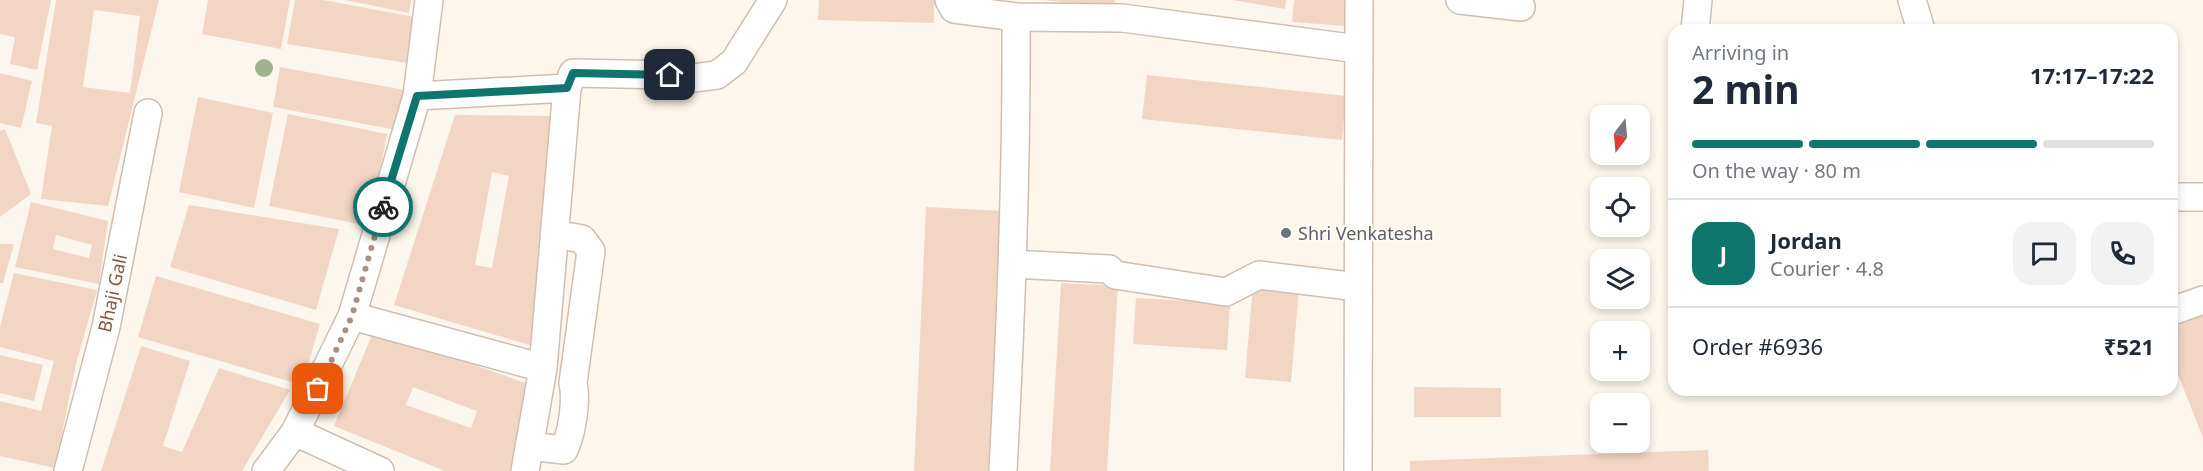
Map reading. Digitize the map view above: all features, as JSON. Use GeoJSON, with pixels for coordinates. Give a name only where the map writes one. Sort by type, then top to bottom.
{"type":"FeatureCollection","features":[{"type":"Feature","properties":{"kind":"street"},"geometry":{"type":"LineString","coordinates":[[266,471],[295,432],[352,316],[417,96],[429,0]]}},
{"type":"Feature","properties":{"kind":"street"},"geometry":{"type":"LineString","coordinates":[[554,234],[582,239],[591,251],[573,383],[575,394],[568,441],[564,450],[527,458],[543,368],[554,234],[567,88],[573,73],[670,75],[686,79],[717,75],[734,62],[773,0]]}},
{"type":"Feature","properties":{"kind":"street"},"geometry":{"type":"LineString","coordinates":[[949,0],[954,9],[1016,17],[1123,9],[1358,49]]}},
{"type":"Feature","properties":{"kind":"street"},"geometry":{"type":"LineString","coordinates":[[1358,471],[1359,0]]}},
{"type":"Feature","properties":{"kind":"street"},"geometry":{"type":"LineString","coordinates":[[1460,0],[1521,7]]}},
{"type":"Feature","properties":{"kind":"street"},"geometry":{"type":"LineString","coordinates":[[1696,24],[1698,0]]}},
{"type":"Feature","properties":{"kind":"street"},"geometry":{"type":"LineString","coordinates":[[1912,0],[1918,24]]}},
{"type":"Feature","properties":{"kind":"street"},"geometry":{"type":"LineString","coordinates":[[1003,471],[1017,125],[1016,17]]}},
{"type":"Feature","properties":{"kind":"street"},"geometry":{"type":"LineString","coordinates":[[417,96],[567,88]]}},
{"type":"Feature","properties":{"kind":"street","name":"Bhaji Gali"},"geometry":{"type":"LineString","coordinates":[[68,471],[106,327],[148,113]]}},
{"type":"Feature","properties":{"kind":"street"},"geometry":{"type":"LineString","coordinates":[[2178,197],[2203,197]]}},
{"type":"Feature","properties":{"kind":"street"},"geometry":{"type":"LineString","coordinates":[[1013,264],[1109,269],[1115,275],[1226,292],[1259,276],[1358,287]]}},
{"type":"Feature","properties":{"kind":"street"},"geometry":{"type":"LineString","coordinates":[[2178,309],[2203,300]]}},
{"type":"Feature","properties":{"kind":"street"},"geometry":{"type":"LineString","coordinates":[[352,316],[543,368]]}},
{"type":"Feature","properties":{"kind":"street"},"geometry":{"type":"LineString","coordinates":[[295,432],[380,471]]}},
{"type":"Feature","properties":{"kind":"building"},"geometry":{"type":"Polygon","coordinates":[[[0,0],[51,0],[37,70],[10,64],[15,37],[0,34],[0,0]]]}},
{"type":"Feature","properties":{"kind":"building"},"geometry":{"type":"Polygon","coordinates":[[[56,0],[159,0],[108,206],[41,199],[52,126],[36,123],[56,0]],[[94,10],[83,87],[130,93],[140,16],[94,10]]]}},
{"type":"Feature","properties":{"kind":"building"},"geometry":{"type":"Polygon","coordinates":[[[208,0],[290,0],[281,49],[202,34],[208,0]]]}},
{"type":"Feature","properties":{"kind":"building"},"geometry":{"type":"Polygon","coordinates":[[[295,0],[323,0],[414,17],[407,63],[287,44],[295,0]]]}},
{"type":"Feature","properties":{"kind":"building"},"geometry":{"type":"Polygon","coordinates":[[[345,0],[411,0],[409,13],[345,0]]]}},
{"type":"Feature","properties":{"kind":"building"},"geometry":{"type":"Polygon","coordinates":[[[819,0],[934,0],[934,23],[818,20],[819,0]]]}},
{"type":"Feature","properties":{"kind":"building"},"geometry":{"type":"Polygon","coordinates":[[[1043,0],[1115,0],[1114,8],[1043,0]]]}},
{"type":"Feature","properties":{"kind":"building"},"geometry":{"type":"Polygon","coordinates":[[[1233,0],[1286,0],[1285,9],[1233,0]]]}},
{"type":"Feature","properties":{"kind":"building"},"geometry":{"type":"Polygon","coordinates":[[[1294,0],[1347,0],[1345,26],[1292,22],[1294,0]]]}},
{"type":"Feature","properties":{"kind":"building"},"geometry":{"type":"Polygon","coordinates":[[[280,67],[410,91],[402,131],[273,107],[280,67]]]}},
{"type":"Feature","properties":{"kind":"building"},"geometry":{"type":"Polygon","coordinates":[[[0,73],[32,81],[21,128],[0,123],[0,73]]]}},
{"type":"Feature","properties":{"kind":"building"},"geometry":{"type":"Polygon","coordinates":[[[1147,75],[1346,96],[1342,140],[1142,119],[1147,75]]]}},
{"type":"Feature","properties":{"kind":"building"},"geometry":{"type":"Polygon","coordinates":[[[198,97],[273,113],[254,208],[179,192],[198,97]]]}},
{"type":"Feature","properties":{"kind":"building"},"geometry":{"type":"Polygon","coordinates":[[[288,114],[387,134],[369,226],[269,206],[288,114]]]}},
{"type":"Feature","properties":{"kind":"building"},"geometry":{"type":"Polygon","coordinates":[[[455,115],[562,116],[536,347],[394,305],[455,115]],[[492,172],[475,265],[492,268],[509,176],[492,172]]]}},
{"type":"Feature","properties":{"kind":"building"},"geometry":{"type":"Polygon","coordinates":[[[5,129],[31,194],[0,217],[0,131],[5,129]]]}},
{"type":"Feature","properties":{"kind":"building"},"geometry":{"type":"Polygon","coordinates":[[[31,202],[108,221],[99,284],[15,267],[31,202]],[[56,235],[53,249],[89,258],[92,245],[56,235]]]}},
{"type":"Feature","properties":{"kind":"building"},"geometry":{"type":"Polygon","coordinates":[[[189,205],[339,229],[316,310],[170,267],[189,205]]]}},
{"type":"Feature","properties":{"kind":"building"},"geometry":{"type":"Polygon","coordinates":[[[926,207],[1004,211],[992,471],[914,471],[926,207]]]}},
{"type":"Feature","properties":{"kind":"building"},"geometry":{"type":"Polygon","coordinates":[[[0,244],[14,244],[3,283],[0,283],[0,244]]]}},
{"type":"Feature","properties":{"kind":"building"},"geometry":{"type":"Polygon","coordinates":[[[14,273],[97,290],[76,364],[55,468],[0,456],[0,401],[41,411],[54,361],[0,347],[0,327],[14,273]]]}},
{"type":"Feature","properties":{"kind":"building"},"geometry":{"type":"Polygon","coordinates":[[[156,276],[320,324],[302,385],[138,337],[156,276]]]}},
{"type":"Feature","properties":{"kind":"building"},"geometry":{"type":"Polygon","coordinates":[[[1061,283],[1118,286],[1107,471],[1050,471],[1061,283]]]}},
{"type":"Feature","properties":{"kind":"building"},"geometry":{"type":"Polygon","coordinates":[[[1253,285],[1299,289],[1291,382],[1245,378],[1253,285]]]}},
{"type":"Feature","properties":{"kind":"building"},"geometry":{"type":"Polygon","coordinates":[[[1136,298],[1230,303],[1227,350],[1133,344],[1136,298]]]}},
{"type":"Feature","properties":{"kind":"building"},"geometry":{"type":"Polygon","coordinates":[[[2203,315],[2203,438],[2178,374],[2178,325],[2203,315]]]}},
{"type":"Feature","properties":{"kind":"building"},"geometry":{"type":"Polygon","coordinates":[[[374,330],[534,386],[519,471],[445,471],[334,426],[374,330]],[[413,387],[406,405],[471,428],[477,411],[413,387]]]}},
{"type":"Feature","properties":{"kind":"building"},"geometry":{"type":"Polygon","coordinates":[[[141,346],[190,361],[163,446],[182,452],[219,368],[290,390],[242,471],[101,471],[141,346]]]}},
{"type":"Feature","properties":{"kind":"building"},"geometry":{"type":"Polygon","coordinates":[[[0,355],[43,365],[34,401],[0,393],[0,355]]]}},
{"type":"Feature","properties":{"kind":"building"},"geometry":{"type":"Polygon","coordinates":[[[1414,387],[1501,388],[1501,417],[1414,417],[1414,387]]]}},
{"type":"Feature","properties":{"kind":"building"},"geometry":{"type":"Polygon","coordinates":[[[1708,450],[1709,471],[1410,471],[1410,461],[1708,450]]]}},
{"type":"Feature","properties":{"kind":"way so far"},"geometry":{"type":"LineString","coordinates":[[318,389],[352,316],[383,207]]}},
{"type":"Feature","properties":{"kind":"place","name":"Shri Venkatesha"},"geometry":{"type":"Point","coordinates":[1286,233]}},
{"type":"Feature","properties":{"kind":"route"},"geometry":{"type":"LineString","coordinates":[[383,207],[417,96],[567,88],[573,73],[670,75]]}}]}
